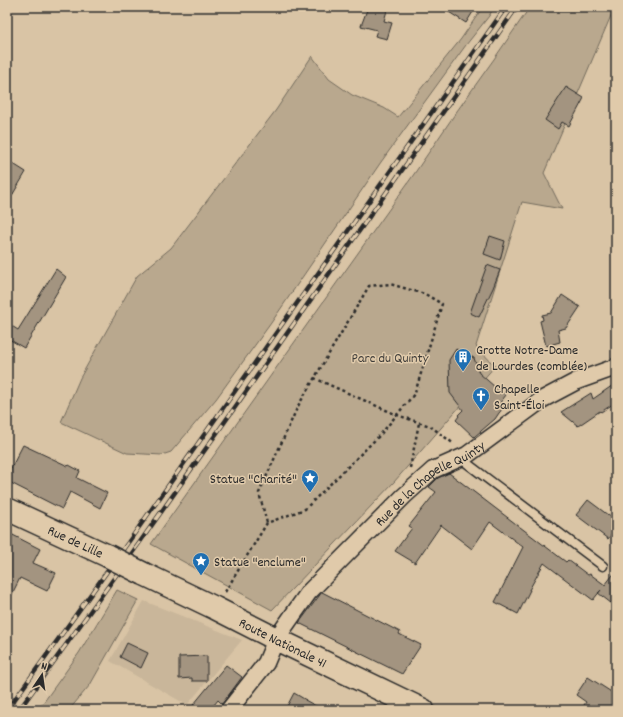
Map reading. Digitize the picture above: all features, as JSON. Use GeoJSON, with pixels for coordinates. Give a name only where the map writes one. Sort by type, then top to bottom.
{"type":"FeatureCollection","features":[{"type":"Feature","properties":{"kind":"main road","name":"Rue de Lille"},"geometry":{"type":"LineString","coordinates":[[7,509],[144,574]]}},
{"type":"Feature","properties":{"kind":"main road","name":"Route Nationale 41"},"geometry":{"type":"LineString","coordinates":[[144,574],[423,710]]}},
{"type":"Feature","properties":{"kind":"street","name":"Rue de la Chapelle Quinty"},"geometry":{"type":"LineString","coordinates":[[229,710],[266,663],[276,639],[309,592],[404,496],[433,470],[467,455],[543,399],[578,381],[616,367]]}},
{"type":"Feature","properties":{"kind":"lane"},"geometry":{"type":"LineString","coordinates":[[460,458],[603,566]]}},
{"type":"Feature","properties":{"kind":"path"},"geometry":{"type":"LineString","coordinates":[[226,590],[267,524],[305,509],[380,435],[415,393],[442,304],[425,294],[390,284],[369,286],[298,406],[259,493],[267,524]]}},
{"type":"Feature","properties":{"kind":"path"},"geometry":{"type":"LineString","coordinates":[[314,378],[397,415],[430,426],[442,435]]}},
{"type":"Feature","properties":{"kind":"path"},"geometry":{"type":"LineString","coordinates":[[404,496],[419,423]]}},
{"type":"Feature","properties":{"kind":"shaded area"},"geometry":{"type":"Polygon","coordinates":[[[144,601],[242,640],[187,705],[110,661],[144,601]]]}},
{"type":"Feature","properties":{"kind":"green space"},"geometry":{"type":"Polygon","coordinates":[[[483,7],[494,7],[489,16],[466,45],[381,162],[271,323],[216,399],[171,452],[162,455],[127,453],[61,422],[80,378],[137,276],[171,248],[276,110],[312,56],[329,79],[352,95],[384,108],[398,117],[461,39],[483,7]]]}},
{"type":"Feature","properties":{"kind":"green space","name":"Parc du Quinty"},"geometry":{"type":"Polygon","coordinates":[[[530,7],[616,7],[616,11],[613,11],[544,173],[562,209],[522,202],[476,346],[495,366],[394,482],[272,610],[151,544],[412,177],[530,7]]]}},
{"type":"Feature","properties":{"kind":"green space"},"geometry":{"type":"Polygon","coordinates":[[[117,590],[138,600],[90,685],[69,710],[38,710],[79,653],[117,590]]]}},
{"type":"Feature","properties":{"kind":"building"},"geometry":{"type":"Polygon","coordinates":[[[368,7],[388,7],[384,21],[392,23],[387,39],[375,36],[377,30],[361,26],[368,7]]]}},
{"type":"Feature","properties":{"kind":"building"},"geometry":{"type":"Polygon","coordinates":[[[441,7],[476,7],[466,23],[441,7]]]}},
{"type":"Feature","properties":{"kind":"building"},"geometry":{"type":"Polygon","coordinates":[[[566,87],[584,98],[569,126],[562,122],[558,129],[545,120],[566,87]]]}},
{"type":"Feature","properties":{"kind":"building"},"geometry":{"type":"Polygon","coordinates":[[[7,160],[26,172],[7,204],[7,160]]]}},
{"type":"Feature","properties":{"kind":"building"},"geometry":{"type":"Polygon","coordinates":[[[490,236],[505,241],[500,260],[484,254],[490,236]]]}},
{"type":"Feature","properties":{"kind":"building"},"geometry":{"type":"Polygon","coordinates":[[[487,265],[500,270],[479,317],[470,313],[487,265]]]}},
{"type":"Feature","properties":{"kind":"building"},"geometry":{"type":"Polygon","coordinates":[[[56,269],[66,277],[24,348],[7,338],[7,323],[18,330],[56,269]]]}},
{"type":"Feature","properties":{"kind":"building"},"geometry":{"type":"Polygon","coordinates":[[[562,295],[580,307],[566,328],[558,330],[560,342],[546,346],[540,321],[543,320],[542,315],[551,313],[562,295]]]}},
{"type":"Feature","properties":{"kind":"building"},"geometry":{"type":"Polygon","coordinates":[[[456,349],[474,358],[479,373],[506,395],[500,403],[504,407],[495,419],[474,437],[456,420],[459,416],[458,415],[463,410],[450,393],[449,360],[456,349]]]}},
{"type":"Feature","properties":{"kind":"building"},"geometry":{"type":"Polygon","coordinates":[[[616,383],[616,402],[578,426],[561,412],[591,393],[593,399],[616,383]]]}},
{"type":"Feature","properties":{"kind":"building"},"geometry":{"type":"Polygon","coordinates":[[[23,445],[80,471],[77,478],[107,493],[100,508],[70,492],[62,509],[7,481],[7,476],[23,445]]]}},
{"type":"Feature","properties":{"kind":"building"},"geometry":{"type":"Polygon","coordinates":[[[449,473],[566,562],[568,560],[588,575],[590,574],[605,585],[616,571],[616,607],[598,593],[593,600],[544,563],[518,614],[495,602],[523,547],[490,522],[472,549],[441,525],[415,563],[395,551],[412,528],[409,526],[436,492],[429,487],[438,478],[449,473]]]}},
{"type":"Feature","properties":{"kind":"building"},"geometry":{"type":"Polygon","coordinates":[[[588,500],[616,521],[616,529],[608,539],[576,515],[588,500]]]}},
{"type":"Feature","properties":{"kind":"building"},"geometry":{"type":"Polygon","coordinates":[[[7,532],[40,549],[33,563],[56,573],[47,591],[20,578],[7,604],[7,532]]]}},
{"type":"Feature","properties":{"kind":"building"},"geometry":{"type":"Polygon","coordinates":[[[322,592],[400,632],[399,634],[421,645],[402,674],[299,623],[322,592]]]}},
{"type":"Feature","properties":{"kind":"building"},"geometry":{"type":"Polygon","coordinates":[[[127,643],[148,653],[141,668],[120,657],[127,643]]]}},
{"type":"Feature","properties":{"kind":"building"},"geometry":{"type":"Polygon","coordinates":[[[207,656],[207,681],[192,681],[192,678],[179,679],[179,657],[207,656]]]}},
{"type":"Feature","properties":{"kind":"building"},"geometry":{"type":"Polygon","coordinates":[[[226,665],[242,677],[222,704],[218,700],[210,710],[189,710],[226,665]]]}},
{"type":"Feature","properties":{"kind":"building"},"geometry":{"type":"Polygon","coordinates":[[[588,677],[616,695],[616,710],[581,710],[586,702],[576,695],[588,677]]]}},
{"type":"Feature","properties":{"kind":"building"},"geometry":{"type":"Polygon","coordinates":[[[294,693],[305,700],[323,710],[285,710],[294,693]]]}},
{"type":"Feature","properties":{"kind":"railway"},"geometry":{"type":"LineString","coordinates":[[7,710],[132,537],[506,7]]}},
{"type":"Feature","properties":{"kind":"railway"},"geometry":{"type":"LineString","coordinates":[[19,710],[140,542],[517,7]]}},
{"type":"Feature","properties":{"kind":"place","name":"Grotte Notre-Dame de Lourdes (comblée)"},"geometry":{"type":"Point","coordinates":[463,372]}},
{"type":"Feature","properties":{"kind":"place","name":"Chapelle Saint-Éloi"},"geometry":{"type":"Point","coordinates":[481,411]}},
{"type":"Feature","properties":{"kind":"place","name":"Statue \"Charité\""},"geometry":{"type":"Point","coordinates":[310,493]}},
{"type":"Feature","properties":{"kind":"place","name":"Statue \"enclume\""},"geometry":{"type":"Point","coordinates":[201,576]}}]}
